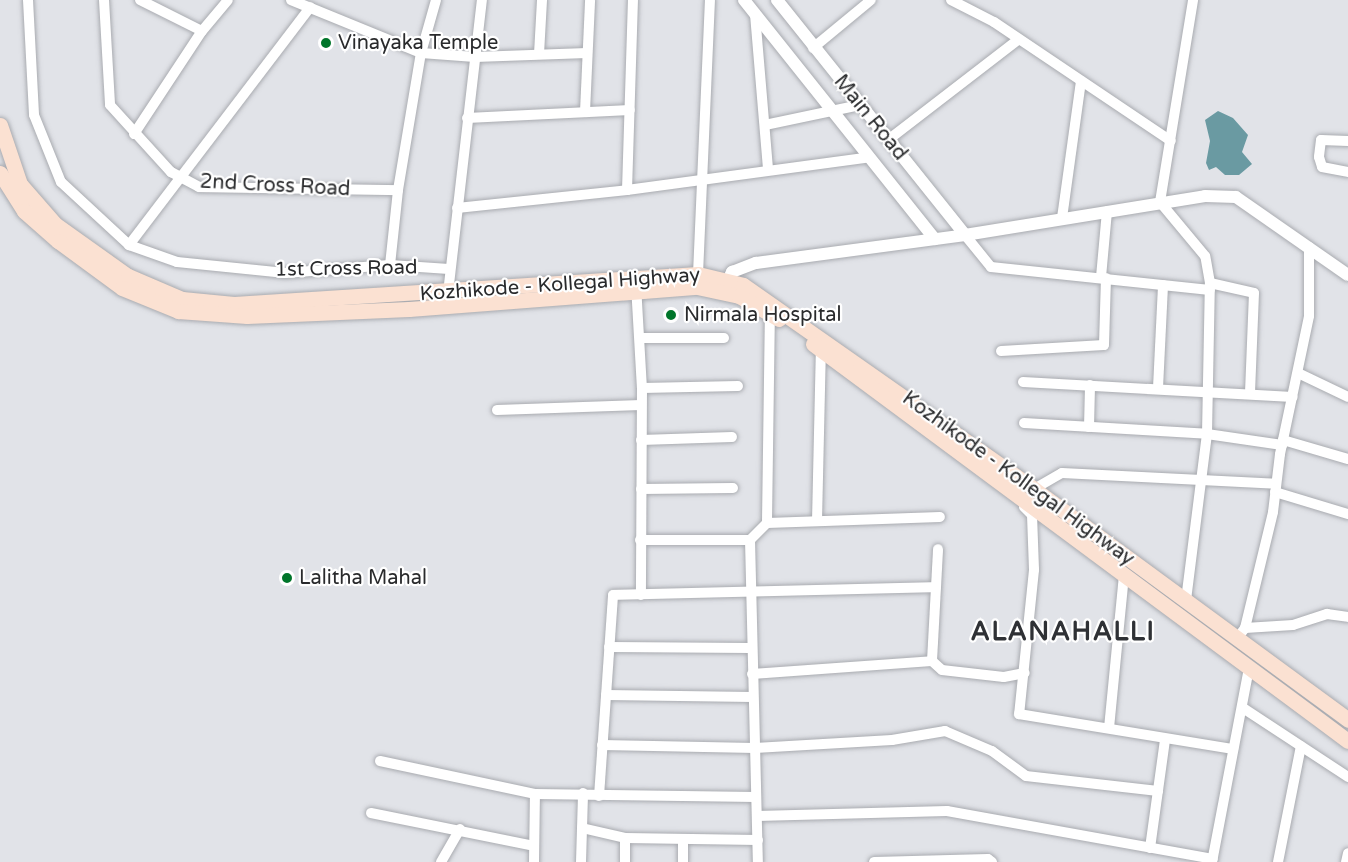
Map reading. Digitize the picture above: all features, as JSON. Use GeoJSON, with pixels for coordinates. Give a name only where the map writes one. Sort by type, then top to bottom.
{"type":"FeatureCollection","features":[{"type":"Feature","properties":{"kind":"main road","name":"Kozhikode - Kollegal Highway"},"geometry":{"type":"LineString","coordinates":[[0,125],[9,160],[35,203],[73,237],[128,276],[155,290],[182,299],[234,304],[448,293],[725,285]]}},
{"type":"Feature","properties":{"kind":"main road","name":"Kozhikode - Kollegal Highway"},"geometry":{"type":"LineString","coordinates":[[0,173],[24,211],[58,242],[122,288],[178,311],[247,316],[409,309],[636,286],[698,274],[725,285],[770,306],[1030,494],[1124,576],[1348,741]]}},
{"type":"Feature","properties":{"kind":"main road","name":"Kozhikode - Kollegal Highway"},"geometry":{"type":"LineString","coordinates":[[770,306],[821,350],[1186,600],[1242,633],[1348,720]]}},
{"type":"Feature","properties":{"kind":"street","name":"1st Cross Road"},"geometry":{"type":"LineString","coordinates":[[28,0],[34,116],[61,182],[129,244],[177,262],[285,273],[390,265],[449,269]]}},
{"type":"Feature","properties":{"kind":"street","name":"2nd Cross Road"},"geometry":{"type":"LineString","coordinates":[[104,0],[110,105],[134,134],[182,178],[199,187],[398,190]]}},
{"type":"Feature","properties":{"kind":"street"},"geometry":{"type":"LineString","coordinates":[[140,0],[202,31]]}},
{"type":"Feature","properties":{"kind":"street"},"geometry":{"type":"LineString","coordinates":[[134,134],[202,31],[228,0]]}},
{"type":"Feature","properties":{"kind":"street"},"geometry":{"type":"LineString","coordinates":[[291,0],[421,53],[475,57],[586,53]]}},
{"type":"Feature","properties":{"kind":"street"},"geometry":{"type":"LineString","coordinates":[[390,265],[398,190],[421,53],[436,0]]}},
{"type":"Feature","properties":{"kind":"street"},"geometry":{"type":"LineString","coordinates":[[448,293],[482,0]]}},
{"type":"Feature","properties":{"kind":"street"},"geometry":{"type":"LineString","coordinates":[[539,54],[542,0]]}},
{"type":"Feature","properties":{"kind":"street"},"geometry":{"type":"LineString","coordinates":[[585,112],[590,0]]}},
{"type":"Feature","properties":{"kind":"street"},"geometry":{"type":"LineString","coordinates":[[627,190],[633,0]]}},
{"type":"Feature","properties":{"kind":"street"},"geometry":{"type":"LineString","coordinates":[[698,274],[700,179],[710,0]]}},
{"type":"Feature","properties":{"kind":"street"},"geometry":{"type":"LineString","coordinates":[[744,0],[934,239]]}},
{"type":"Feature","properties":{"kind":"street","name":"Main Road"},"geometry":{"type":"LineString","coordinates":[[777,0],[964,235]]}},
{"type":"Feature","properties":{"kind":"street"},"geometry":{"type":"LineString","coordinates":[[813,48],[871,0]]}},
{"type":"Feature","properties":{"kind":"street"},"geometry":{"type":"LineString","coordinates":[[951,0],[1019,39],[1171,141]]}},
{"type":"Feature","properties":{"kind":"street"},"geometry":{"type":"LineString","coordinates":[[1160,202],[1193,0]]}},
{"type":"Feature","properties":{"kind":"street"},"geometry":{"type":"LineString","coordinates":[[129,244],[182,178],[310,8]]}},
{"type":"Feature","properties":{"kind":"street"},"geometry":{"type":"LineString","coordinates":[[755,14],[768,169]]}},
{"type":"Feature","properties":{"kind":"street"},"geometry":{"type":"LineString","coordinates":[[888,140],[1019,39]]}},
{"type":"Feature","properties":{"kind":"street"},"geometry":{"type":"LineString","coordinates":[[1062,218],[1081,81]]}},
{"type":"Feature","properties":{"kind":"street"},"geometry":{"type":"LineString","coordinates":[[765,124],[860,105]]}},
{"type":"Feature","properties":{"kind":"street"},"geometry":{"type":"LineString","coordinates":[[467,118],[630,110]]}},
{"type":"Feature","properties":{"kind":"street"},"geometry":{"type":"LineString","coordinates":[[1348,141],[1321,140],[1318,156],[1322,167],[1348,172]]}},
{"type":"Feature","properties":{"kind":"street"},"geometry":{"type":"LineString","coordinates":[[457,208],[627,190],[768,169],[870,157]]}},
{"type":"Feature","properties":{"kind":"street"},"geometry":{"type":"LineString","coordinates":[[725,285],[732,272],[756,263],[964,235],[1205,196],[1236,197],[1348,275]]}},
{"type":"Feature","properties":{"kind":"street"},"geometry":{"type":"LineString","coordinates":[[1160,202],[1205,256],[1210,287],[1207,434],[1199,478],[1186,600]]}},
{"type":"Feature","properties":{"kind":"street"},"geometry":{"type":"LineString","coordinates":[[1001,351],[1104,345],[1103,277],[1107,211]]}},
{"type":"Feature","properties":{"kind":"street"},"geometry":{"type":"LineString","coordinates":[[964,235],[991,267],[1254,293],[1250,393]]}},
{"type":"Feature","properties":{"kind":"street"},"geometry":{"type":"LineString","coordinates":[[1309,247],[1309,316],[1282,442],[1276,488],[1242,633],[1293,625],[1327,614],[1348,617]]}},
{"type":"Feature","properties":{"kind":"street"},"geometry":{"type":"LineString","coordinates":[[1158,388],[1163,285]]}},
{"type":"Feature","properties":{"kind":"street"},"geometry":{"type":"LineString","coordinates":[[636,286],[642,388],[641,595]]}},
{"type":"Feature","properties":{"kind":"street"},"geometry":{"type":"LineString","coordinates":[[767,523],[770,306]]}},
{"type":"Feature","properties":{"kind":"street"},"geometry":{"type":"LineString","coordinates":[[640,338],[724,338]]}},
{"type":"Feature","properties":{"kind":"street"},"geometry":{"type":"LineString","coordinates":[[817,521],[821,350]]}},
{"type":"Feature","properties":{"kind":"street"},"geometry":{"type":"LineString","coordinates":[[1298,372],[1348,397]]}},
{"type":"Feature","properties":{"kind":"street"},"geometry":{"type":"LineString","coordinates":[[1023,382],[1208,389],[1293,397]]}},
{"type":"Feature","properties":{"kind":"street"},"geometry":{"type":"LineString","coordinates":[[1089,427],[1090,385]]}},
{"type":"Feature","properties":{"kind":"street"},"geometry":{"type":"LineString","coordinates":[[642,388],[738,386]]}},
{"type":"Feature","properties":{"kind":"street"},"geometry":{"type":"LineString","coordinates":[[497,410],[641,405]]}},
{"type":"Feature","properties":{"kind":"street"},"geometry":{"type":"LineString","coordinates":[[1024,423],[1207,434],[1282,442],[1348,459]]}},
{"type":"Feature","properties":{"kind":"street"},"geometry":{"type":"LineString","coordinates":[[641,440],[732,437]]}},
{"type":"Feature","properties":{"kind":"street"},"geometry":{"type":"LineString","coordinates":[[1233,749],[1165,740],[1109,728],[1019,714],[1034,570],[1032,515],[1022,504],[1030,494],[1062,473],[1199,478],[1276,488],[1348,514]]}},
{"type":"Feature","properties":{"kind":"street"},"geometry":{"type":"LineString","coordinates":[[641,489],[733,488]]}},
{"type":"Feature","properties":{"kind":"street"},"geometry":{"type":"LineString","coordinates":[[640,540],[750,540],[767,523],[940,517]]}},
{"type":"Feature","properties":{"kind":"street"},"geometry":{"type":"LineString","coordinates":[[750,540],[758,862]]}},
{"type":"Feature","properties":{"kind":"street"},"geometry":{"type":"LineString","coordinates":[[932,662],[938,549]]}},
{"type":"Feature","properties":{"kind":"street"},"geometry":{"type":"LineString","coordinates":[[1109,728],[1124,576]]}},
{"type":"Feature","properties":{"kind":"street"},"geometry":{"type":"LineString","coordinates":[[599,796],[613,594],[936,587]]}},
{"type":"Feature","properties":{"kind":"street"},"geometry":{"type":"LineString","coordinates":[[609,646],[751,648]]}},
{"type":"Feature","properties":{"kind":"street"},"geometry":{"type":"LineString","coordinates":[[752,674],[932,662],[942,670],[1004,677],[1025,673]]}},
{"type":"Feature","properties":{"kind":"street"},"geometry":{"type":"LineString","coordinates":[[757,816],[947,811],[1212,861],[1249,668]]}},
{"type":"Feature","properties":{"kind":"street"},"geometry":{"type":"LineString","coordinates":[[606,695],[753,697]]}},
{"type":"Feature","properties":{"kind":"street"},"geometry":{"type":"LineString","coordinates":[[1243,708],[1348,777]]}},
{"type":"Feature","properties":{"kind":"street"},"geometry":{"type":"LineString","coordinates":[[602,746],[755,748],[892,740],[945,731],[992,751],[1026,776],[1158,791]]}},
{"type":"Feature","properties":{"kind":"street"},"geometry":{"type":"LineString","coordinates":[[1150,848],[1165,740]]}},
{"type":"Feature","properties":{"kind":"street"},"geometry":{"type":"LineString","coordinates":[[1278,862],[1301,746]]}},
{"type":"Feature","properties":{"kind":"street"},"geometry":{"type":"LineString","coordinates":[[380,761],[535,794],[756,797]]}},
{"type":"Feature","properties":{"kind":"street"},"geometry":{"type":"LineString","coordinates":[[581,862],[583,793]]}},
{"type":"Feature","properties":{"kind":"street"},"geometry":{"type":"LineString","coordinates":[[534,862],[535,794]]}},
{"type":"Feature","properties":{"kind":"street"},"geometry":{"type":"LineString","coordinates":[[371,813],[460,829],[534,846]]}},
{"type":"Feature","properties":{"kind":"street"},"geometry":{"type":"LineString","coordinates":[[582,828],[625,838],[684,841],[758,840]]}},
{"type":"Feature","properties":{"kind":"street"},"geometry":{"type":"LineString","coordinates":[[441,862],[460,829]]}},
{"type":"Feature","properties":{"kind":"street"},"geometry":{"type":"LineString","coordinates":[[625,838],[625,862]]}},
{"type":"Feature","properties":{"kind":"street"},"geometry":{"type":"LineString","coordinates":[[683,862],[684,841]]}},
{"type":"Feature","properties":{"kind":"street"},"geometry":{"type":"LineString","coordinates":[[1346,862],[1348,852]]}},
{"type":"Feature","properties":{"kind":"street"},"geometry":{"type":"LineString","coordinates":[[874,862],[988,859],[992,862]]}},
{"type":"Feature","properties":{"kind":"water"},"geometry":{"type":"Polygon","coordinates":[[[1218,111],[1233,118],[1248,135],[1242,152],[1252,164],[1239,175],[1225,175],[1216,167],[1209,170],[1206,163],[1210,141],[1205,120],[1218,111]]]}},
{"type":"Feature","properties":{"kind":"place","name":"Vinayaka Temple"},"geometry":{"type":"Point","coordinates":[326,43]}},
{"type":"Feature","properties":{"kind":"place","name":"Nirmala Hospital"},"geometry":{"type":"Point","coordinates":[671,315]}},
{"type":"Feature","properties":{"kind":"place","name":"Lalitha Mahal"},"geometry":{"type":"Point","coordinates":[287,578]}},
{"type":"Feature","properties":{"kind":"district","name":"ALANAHALLI"},"geometry":{"type":"Point","coordinates":[1063,632]}}]}
